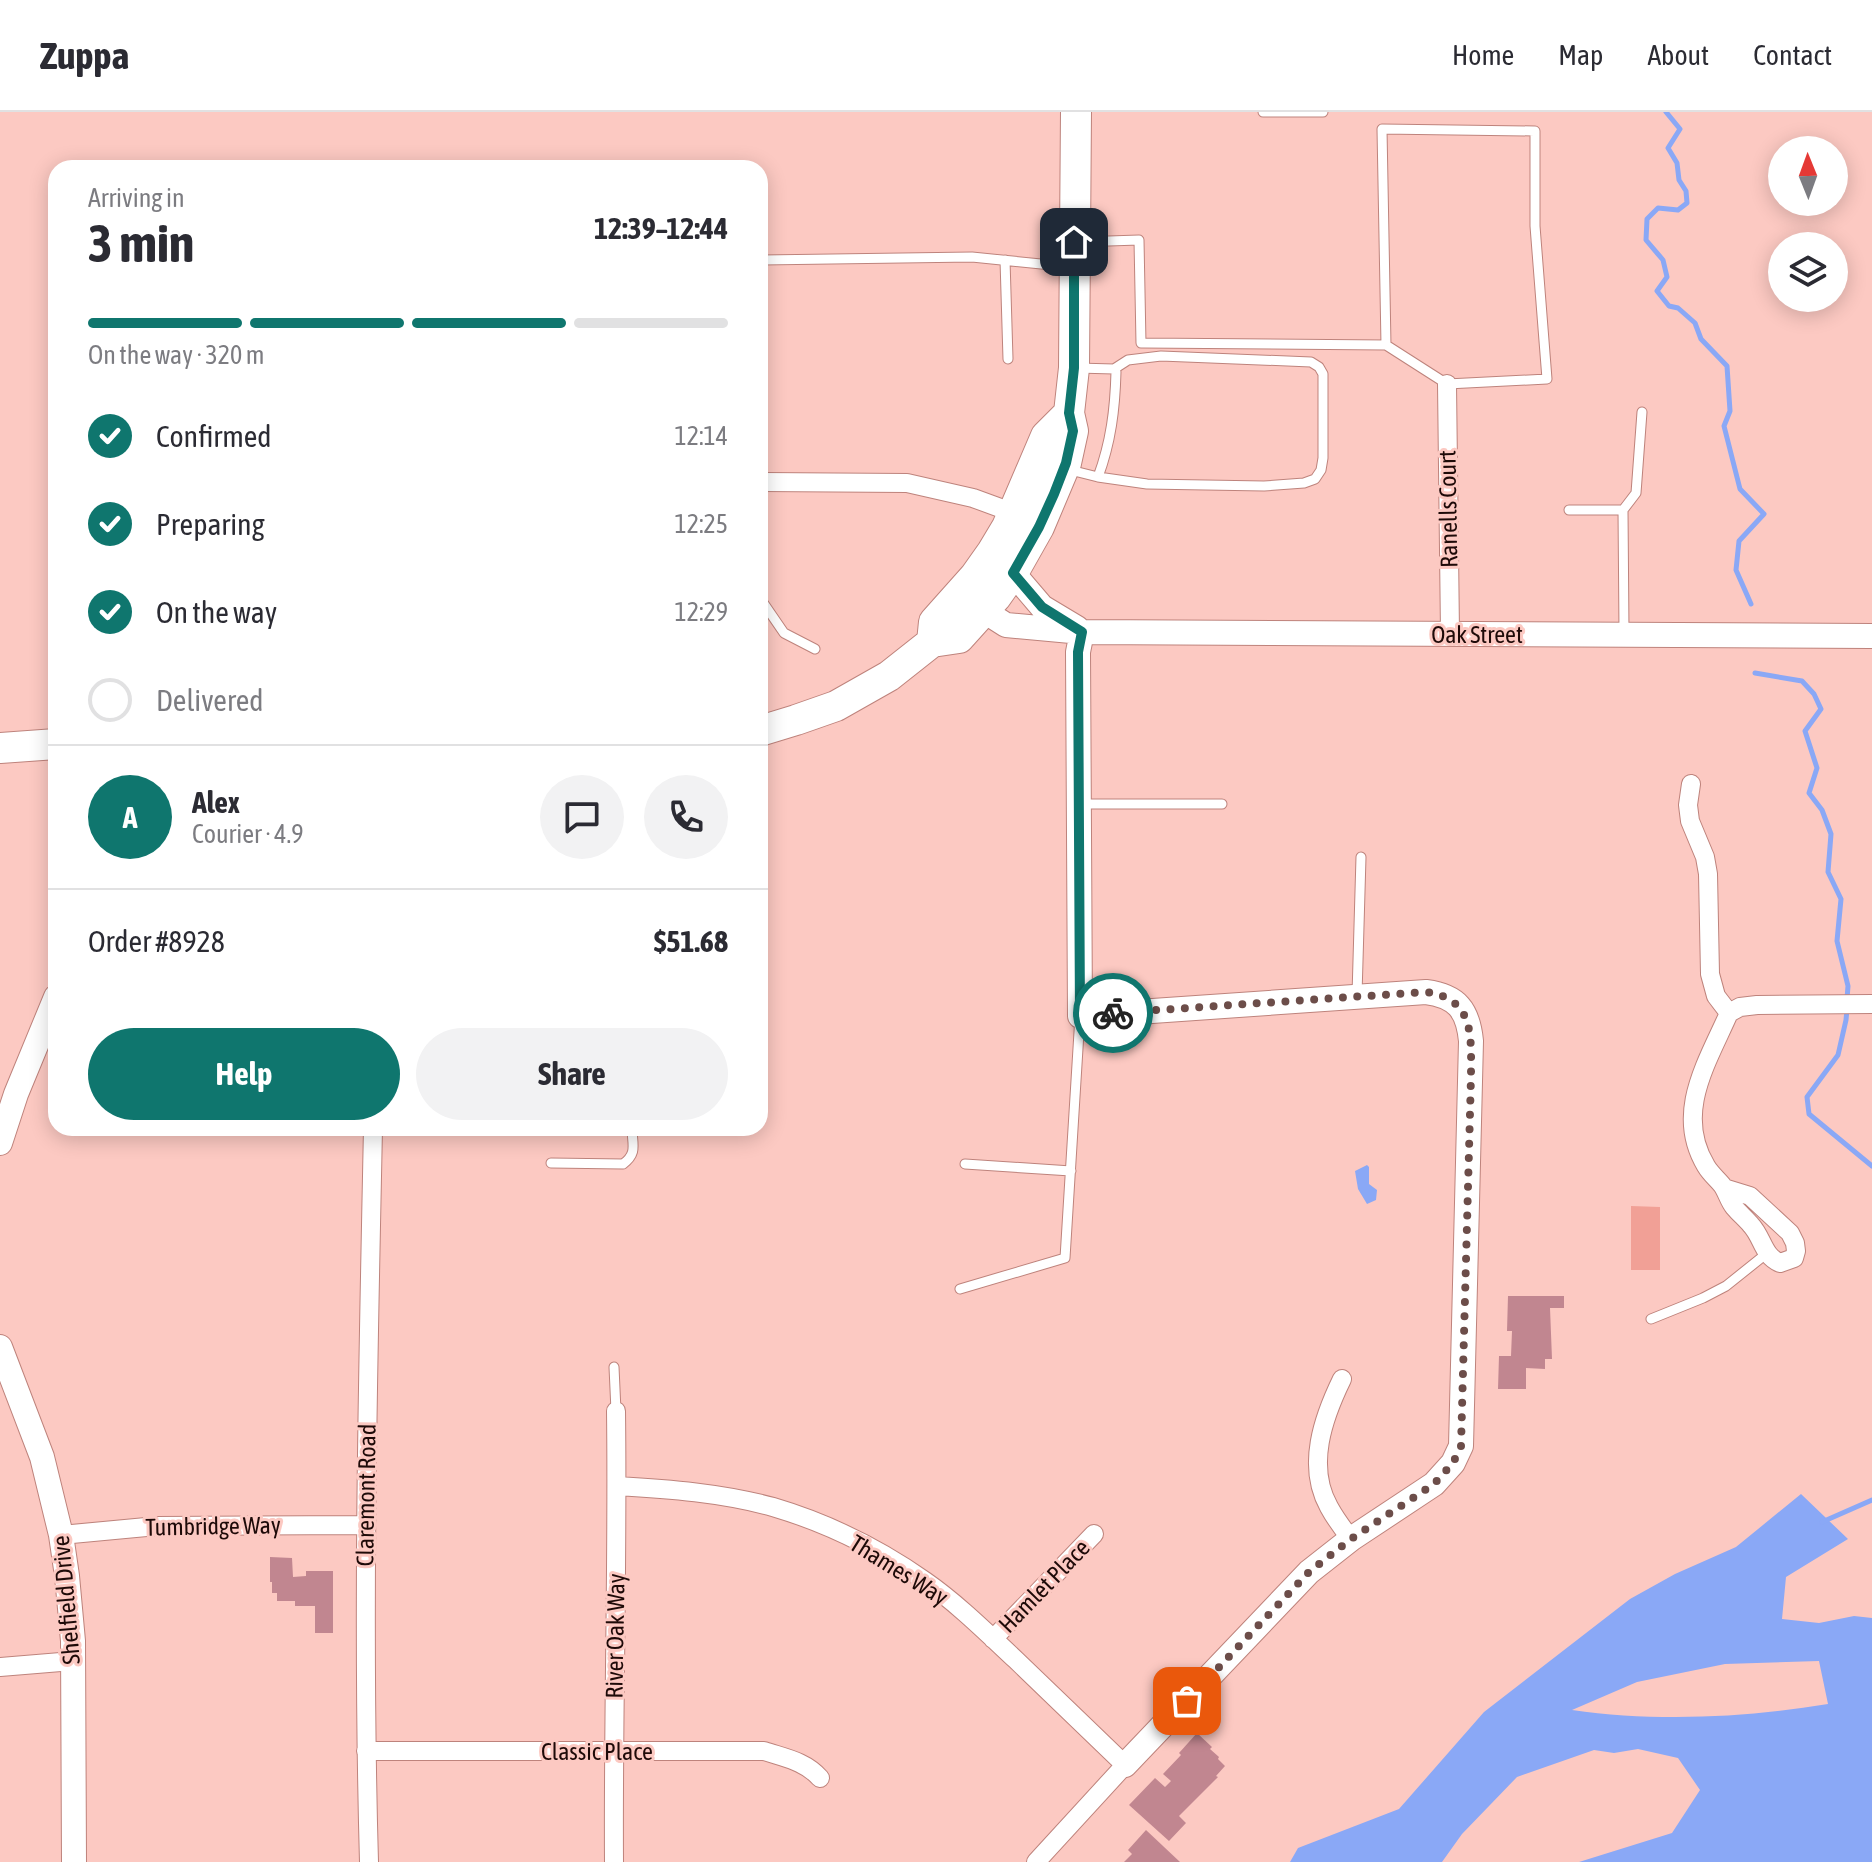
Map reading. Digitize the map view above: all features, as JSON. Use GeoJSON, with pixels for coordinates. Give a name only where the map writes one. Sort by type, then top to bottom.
{"type":"FeatureCollection","features":[{"type":"Feature","properties":{"kind":"main road"},"geometry":{"type":"LineString","coordinates":[[768,729],[836,706],[889,676],[932,642],[959,638],[1013,573],[1039,527],[1064,468],[1073,431],[1069,413],[1074,368],[1076,112]]}},
{"type":"Feature","properties":{"kind":"main road"},"geometry":{"type":"LineString","coordinates":[[932,642],[934,622],[975,576],[1009,523],[1046,436],[1069,413]]}},
{"type":"Feature","properties":{"kind":"main road"},"geometry":{"type":"LineString","coordinates":[[984,611],[992,576],[1007,554],[1009,523]]}},
{"type":"Feature","properties":{"kind":"main road"},"geometry":{"type":"LineString","coordinates":[[0,748],[48,745]]}},
{"type":"Feature","properties":{"kind":"street","name":"Ranells Court"},"geometry":{"type":"LineString","coordinates":[[1447,384],[1450,633]]}},
{"type":"Feature","properties":{"kind":"street"},"geometry":{"type":"LineString","coordinates":[[768,482],[907,483],[973,498],[1009,523]]}},
{"type":"Feature","properties":{"kind":"street"},"geometry":{"type":"LineString","coordinates":[[1013,573],[1042,607],[1082,632],[1078,652],[1080,1016],[1413,991],[1437,993],[1455,1002],[1466,1018],[1471,1076],[1461,1446],[1453,1463],[1434,1484],[1351,1539],[1309,1572],[1036,1862]]}},
{"type":"Feature","properties":{"kind":"street","name":"Oak Street"},"geometry":{"type":"LineString","coordinates":[[984,611],[1006,625],[1082,632],[1872,636]]}},
{"type":"Feature","properties":{"kind":"street"},"geometry":{"type":"LineString","coordinates":[[1691,784],[1688,805],[1690,821],[1705,857],[1708,874],[1710,974],[1716,996],[1729,1013]]}},
{"type":"Feature","properties":{"kind":"street"},"geometry":{"type":"LineString","coordinates":[[1724,1188],[1750,1196],[1790,1233],[1795,1243],[1794,1258],[1780,1263],[1766,1254],[1754,1228],[1732,1205],[1724,1188],[1706,1166],[1695,1139],[1693,1106],[1703,1071],[1729,1013],[1740,1007],[1757,1005],[1870,1004]]}},
{"type":"Feature","properties":{"kind":"street"},"geometry":{"type":"LineString","coordinates":[[0,1143],[16,1094],[48,1016]]}},
{"type":"Feature","properties":{"kind":"street","name":"Claremont Road"},"geometry":{"type":"LineString","coordinates":[[369,1862],[365,1525],[373,1136]]}},
{"type":"Feature","properties":{"kind":"street","name":"Shelfield Drive"},"geometry":{"type":"LineString","coordinates":[[0,1347],[5,1372],[42,1457],[61,1535],[71,1610],[74,1862]]}},
{"type":"Feature","properties":{"kind":"street"},"geometry":{"type":"LineString","coordinates":[[1342,1379],[1318,1447],[1318,1472],[1329,1508],[1351,1539]]}},
{"type":"Feature","properties":{"kind":"street","name":"River Oak Way"},"geometry":{"type":"LineString","coordinates":[[614,1862],[616,1411]]}},
{"type":"Feature","properties":{"kind":"street","name":"Thames Way"},"geometry":{"type":"LineString","coordinates":[[617,1486],[684,1490],[736,1498],[803,1517],[872,1548],[915,1574],[967,1614],[1125,1765]]}},
{"type":"Feature","properties":{"kind":"street","name":"Tumbridge Way"},"geometry":{"type":"LineString","coordinates":[[61,1535],[157,1526],[365,1525]]}},
{"type":"Feature","properties":{"kind":"street","name":"Hamlet Place"},"geometry":{"type":"LineString","coordinates":[[993,1639],[1094,1534]]}},
{"type":"Feature","properties":{"kind":"street"},"geometry":{"type":"LineString","coordinates":[[0,1667],[73,1661]]}},
{"type":"Feature","properties":{"kind":"street","name":"Classic Place"},"geometry":{"type":"LineString","coordinates":[[366,1751],[764,1751],[801,1763],[820,1778]]}},
{"type":"Feature","properties":{"kind":"lane"},"geometry":{"type":"LineString","coordinates":[[1263,112],[1323,112]]}},
{"type":"Feature","properties":{"kind":"lane"},"geometry":{"type":"LineString","coordinates":[[768,260],[972,257],[1005,260],[1074,254],[1139,240],[1141,343],[1386,345],[1447,384],[1547,379],[1535,226],[1535,131],[1382,129],[1386,345]]}},
{"type":"Feature","properties":{"kind":"lane"},"geometry":{"type":"LineString","coordinates":[[1005,260],[1008,359]]}},
{"type":"Feature","properties":{"kind":"lane"},"geometry":{"type":"LineString","coordinates":[[1064,468],[1098,477],[1147,484],[1264,486],[1304,483],[1315,479],[1321,470],[1323,458],[1323,374],[1311,362],[1161,356],[1128,360],[1114,369],[1074,368]]}},
{"type":"Feature","properties":{"kind":"lane"},"geometry":{"type":"LineString","coordinates":[[1098,477],[1107,452],[1114,414],[1114,369]]}},
{"type":"Feature","properties":{"kind":"lane"},"geometry":{"type":"LineString","coordinates":[[1624,635],[1623,510],[1636,493],[1642,412]]}},
{"type":"Feature","properties":{"kind":"lane"},"geometry":{"type":"LineString","coordinates":[[1569,510],[1623,510]]}},
{"type":"Feature","properties":{"kind":"lane"},"geometry":{"type":"LineString","coordinates":[[768,610],[784,633],[815,649]]}},
{"type":"Feature","properties":{"kind":"lane"},"geometry":{"type":"LineString","coordinates":[[1078,804],[1222,804]]}},
{"type":"Feature","properties":{"kind":"lane"},"geometry":{"type":"LineString","coordinates":[[1357,995],[1361,857]]}},
{"type":"Feature","properties":{"kind":"lane"},"geometry":{"type":"LineString","coordinates":[[960,1289],[1065,1258],[1080,1016]]}},
{"type":"Feature","properties":{"kind":"lane"},"geometry":{"type":"LineString","coordinates":[[551,1163],[623,1164],[633,1154],[632,1136]]}},
{"type":"Feature","properties":{"kind":"lane"},"geometry":{"type":"LineString","coordinates":[[965,1164],[1071,1171]]}},
{"type":"Feature","properties":{"kind":"lane"},"geometry":{"type":"LineString","coordinates":[[1651,1319],[1726,1286],[1766,1254]]}},
{"type":"Feature","properties":{"kind":"lane"},"geometry":{"type":"LineString","coordinates":[[614,1367],[616,1411]]}},
{"type":"Feature","properties":{"kind":"shaded area"},"geometry":{"type":"Polygon","coordinates":[[[1631,1206],[1660,1207],[1660,1270],[1631,1270],[1631,1206]]]}},
{"type":"Feature","properties":{"kind":"water"},"geometry":{"type":"Polygon","coordinates":[[[1367,1165],[1369,1184],[1377,1190],[1376,1200],[1367,1204],[1358,1189],[1355,1171],[1367,1165]]]}},
{"type":"Feature","properties":{"kind":"water"},"geometry":{"type":"Polygon","coordinates":[[[1801,1494],[1848,1539],[1786,1577],[1782,1619],[1819,1623],[1854,1616],[1872,1618],[1872,1862],[1579,1862],[1672,1833],[1700,1790],[1678,1758],[1638,1749],[1614,1753],[1594,1750],[1517,1777],[1462,1834],[1442,1862],[1290,1862],[1298,1848],[1399,1809],[1484,1712],[1630,1599],[1675,1574],[1736,1547],[1801,1494]],[[1819,1661],[1725,1664],[1637,1682],[1572,1710],[1636,1716],[1700,1717],[1764,1713],[1828,1704],[1819,1661]]]}},
{"type":"Feature","properties":{"kind":"building"},"geometry":{"type":"Polygon","coordinates":[[[1508,1296],[1564,1296],[1564,1308],[1550,1308],[1552,1359],[1545,1359],[1545,1369],[1526,1368],[1526,1389],[1498,1389],[1499,1356],[1511,1356],[1512,1331],[1507,1331],[1508,1296]]]}},
{"type":"Feature","properties":{"kind":"building"},"geometry":{"type":"Polygon","coordinates":[[[270,1557],[292,1558],[293,1577],[306,1576],[306,1571],[333,1571],[333,1633],[315,1633],[315,1606],[295,1606],[295,1601],[277,1601],[277,1593],[272,1593],[270,1582],[270,1557]]]}},
{"type":"Feature","properties":{"kind":"building"},"geometry":{"type":"Polygon","coordinates":[[[1197,1733],[1225,1766],[1179,1816],[1186,1823],[1169,1841],[1129,1805],[1155,1778],[1165,1787],[1171,1781],[1163,1774],[1197,1733]]]}},
{"type":"Feature","properties":{"kind":"building"},"geometry":{"type":"Polygon","coordinates":[[[1146,1830],[1180,1862],[1124,1862],[1132,1854],[1128,1850],[1146,1830]]]}},
{"type":"Feature","properties":{"kind":"waterway"},"geometry":{"type":"LineString","coordinates":[[1666,112],[1680,129],[1668,148],[1677,163],[1687,203],[1678,210],[1658,208],[1647,219],[1646,240],[1663,260],[1667,277],[1657,291],[1669,306],[1678,308],[1695,323],[1701,339],[1727,366],[1730,411],[1724,426],[1740,489],[1764,514],[1739,541],[1736,570],[1751,604]]}},
{"type":"Feature","properties":{"kind":"waterway"},"geometry":{"type":"LineString","coordinates":[[1755,673],[1802,681],[1814,694],[1821,709],[1805,731],[1817,768],[1809,793],[1822,810],[1831,834],[1828,872],[1841,899],[1837,941],[1848,986],[1847,999]]}},
{"type":"Feature","properties":{"kind":"waterway"},"geometry":{"type":"LineString","coordinates":[[1847,1009],[1838,1055],[1807,1097],[1809,1114],[1872,1166]]}},
{"type":"Feature","properties":{"kind":"waterway"},"geometry":{"type":"LineString","coordinates":[[1822,1522],[1872,1500]]}},
{"type":"Feature","properties":{"kind":"way so far"},"geometry":{"type":"LineString","coordinates":[[1113,1013],[1426,992],[1437,993],[1455,1002],[1466,1018],[1471,1041],[1461,1446],[1453,1463],[1434,1484],[1351,1539],[1309,1572],[1187,1701]]}},
{"type":"Feature","properties":{"kind":"route"},"geometry":{"type":"LineString","coordinates":[[1074,242],[1074,368],[1069,413],[1073,431],[1066,463],[1054,494],[1013,573],[1042,607],[1082,632],[1078,652],[1080,1016],[1113,1013]]}}]}
